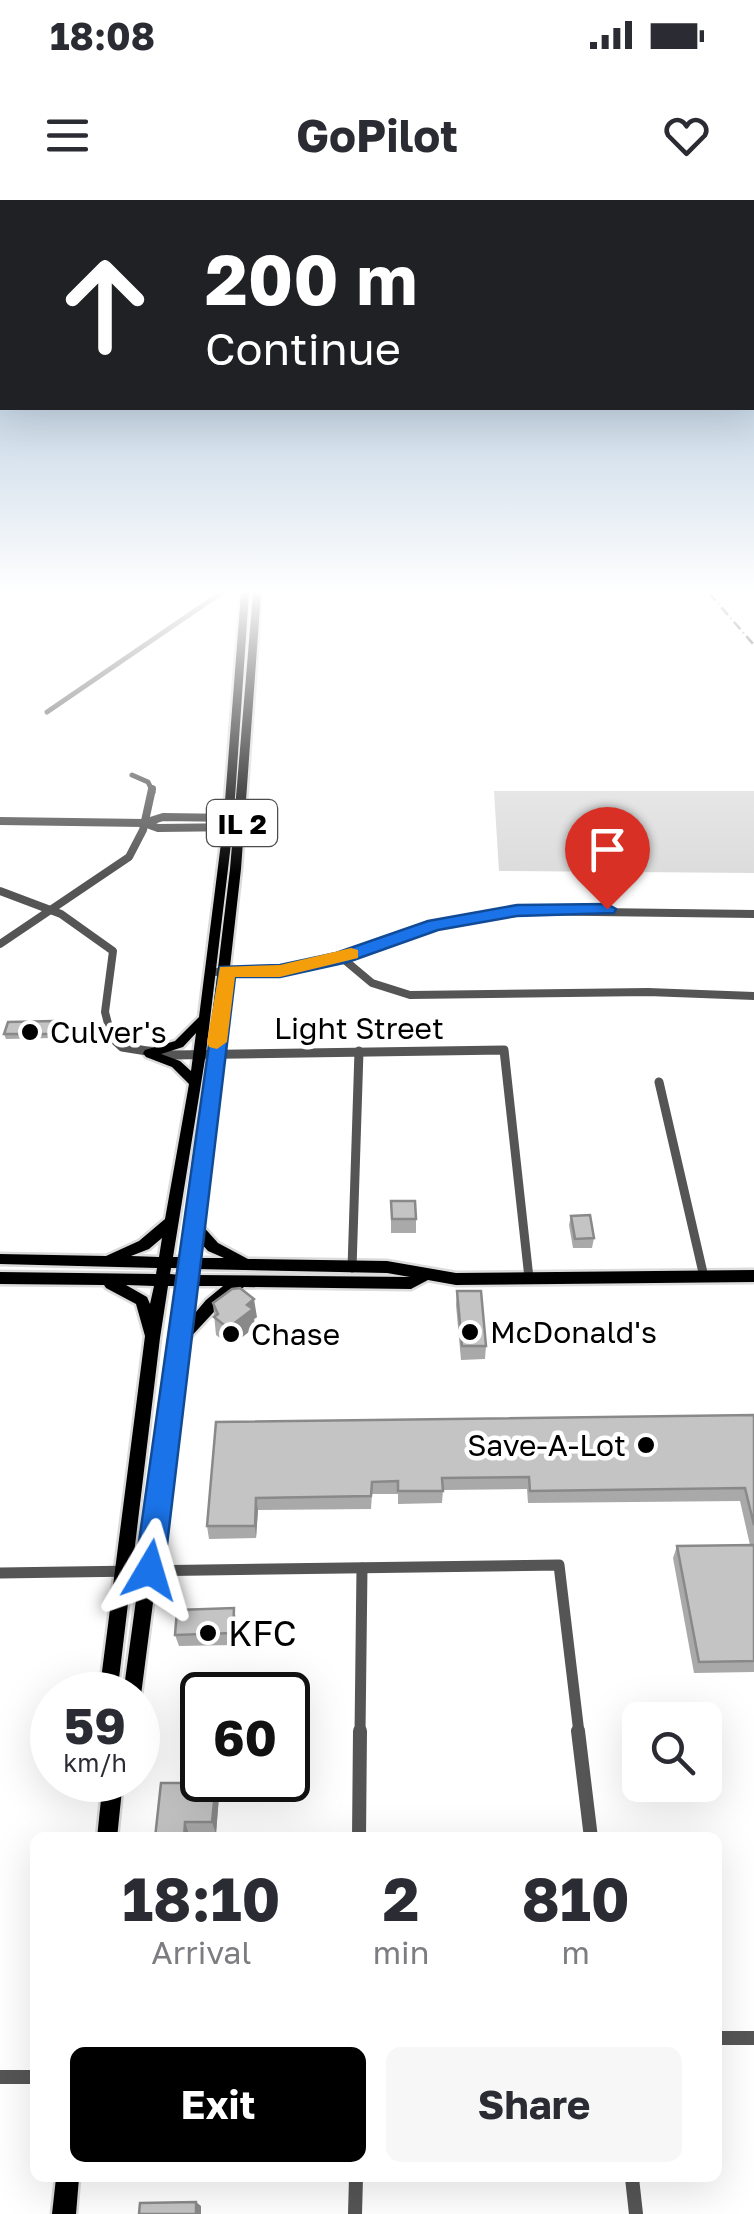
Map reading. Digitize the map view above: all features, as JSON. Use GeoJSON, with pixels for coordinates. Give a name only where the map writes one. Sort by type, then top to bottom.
{"type":"FeatureCollection","features":[{"type":"Feature","properties":{"kind":"main road","name":"IL 2"},"geometry":{"type":"LineString","coordinates":[[111,1672],[152,1338],[200,1054],[228,822],[238,687]]}},
{"type":"Feature","properties":{"kind":"main road","name":"IL 2"},"geometry":{"type":"LineString","coordinates":[[135,1672],[226,971],[251,687]]}},
{"type":"Feature","properties":{"kind":"main road"},"geometry":{"type":"LineString","coordinates":[[149,1054],[190,1038],[204,1018]]}},
{"type":"Feature","properties":{"kind":"main road"},"geometry":{"type":"LineString","coordinates":[[149,1054],[176,1064],[194,1082]]}},
{"type":"Feature","properties":{"kind":"main road"},"geometry":{"type":"LineString","coordinates":[[102,1260],[144,1245],[174,1220]]}},
{"type":"Feature","properties":{"kind":"main road"},"geometry":{"type":"LineString","coordinates":[[195,1226],[213,1247],[262,1266]]}},
{"type":"Feature","properties":{"kind":"main road"},"geometry":{"type":"LineString","coordinates":[[0,1260],[413,1269],[423,1276]]}},
{"type":"Feature","properties":{"kind":"main road"},"geometry":{"type":"LineString","coordinates":[[0,1278],[386,1284],[411,1282],[423,1276],[754,1276]]}},
{"type":"Feature","properties":{"kind":"main road"},"geometry":{"type":"LineString","coordinates":[[101,1280],[142,1301],[152,1338]]}},
{"type":"Feature","properties":{"kind":"main road"},"geometry":{"type":"LineString","coordinates":[[177,1340],[189,1332],[205,1306],[243,1283]]}},
{"type":"Feature","properties":{"kind":"main road"},"geometry":{"type":"LineString","coordinates":[[108,1832],[111,1802]]}},
{"type":"Feature","properties":{"kind":"main road"},"geometry":{"type":"LineString","coordinates":[[64,2214],[68,2182]]}},
{"type":"Feature","properties":{"kind":"street"},"geometry":{"type":"LineString","coordinates":[[46,712],[83,687]]}},
{"type":"Feature","properties":{"kind":"street"},"geometry":{"type":"LineString","coordinates":[[0,944],[129,857],[154,793],[148,782],[132,775]]}},
{"type":"Feature","properties":{"kind":"street"},"geometry":{"type":"LineString","coordinates":[[0,821],[144,823],[158,828],[242,822]]}},
{"type":"Feature","properties":{"kind":"street"},"geometry":{"type":"LineString","coordinates":[[0,890],[52,910],[104,940],[114,951],[104,1025],[118,1046],[149,1054]]}},
{"type":"Feature","properties":{"kind":"street"},"geometry":{"type":"LineString","coordinates":[[210,972],[280,971],[341,958],[434,925],[517,910],[754,914]]}},
{"type":"Feature","properties":{"kind":"street"},"geometry":{"type":"LineString","coordinates":[[341,958],[364,982],[386,992],[410,995],[648,992],[754,996]]}},
{"type":"Feature","properties":{"kind":"street","name":"Light Street"},"geometry":{"type":"LineString","coordinates":[[149,1054],[504,1050],[529,1278]]}},
{"type":"Feature","properties":{"kind":"street"},"geometry":{"type":"LineString","coordinates":[[352,1268],[359,1051]]}},
{"type":"Feature","properties":{"kind":"street"},"geometry":{"type":"LineString","coordinates":[[658,1082],[704,1276]]}},
{"type":"Feature","properties":{"kind":"street"},"geometry":{"type":"LineString","coordinates":[[0,1573],[559,1565],[590,1832]]}},
{"type":"Feature","properties":{"kind":"street"},"geometry":{"type":"LineString","coordinates":[[359,1832],[362,1568]]}},
{"type":"Feature","properties":{"kind":"street"},"geometry":{"type":"LineString","coordinates":[[722,2038],[754,2038]]}},
{"type":"Feature","properties":{"kind":"street"},"geometry":{"type":"LineString","coordinates":[[0,2077],[30,2076]]}},
{"type":"Feature","properties":{"kind":"street"},"geometry":{"type":"LineString","coordinates":[[355,2214],[356,2182]]}},
{"type":"Feature","properties":{"kind":"street"},"geometry":{"type":"LineString","coordinates":[[632,2182],[636,2214]]}},
{"type":"Feature","properties":{"kind":"shaded area"},"geometry":{"type":"Polygon","coordinates":[[[494,791],[754,791],[754,873],[499,871],[494,791]]]}},
{"type":"Feature","properties":{"kind":"building","name":"Culver's"},"geometry":{"type":"Polygon","coordinates":[[[53,1021],[50,1034],[4,1034],[8,1022],[53,1021]]]}},
{"type":"Feature","properties":{"kind":"building"},"geometry":{"type":"Polygon","coordinates":[[[391,1201],[415,1201],[416,1219],[392,1219],[391,1201]]]}},
{"type":"Feature","properties":{"kind":"building"},"geometry":{"type":"Polygon","coordinates":[[[590,1215],[594,1238],[575,1239],[571,1216],[590,1215]]]}},
{"type":"Feature","properties":{"kind":"building"},"geometry":{"type":"Polygon","coordinates":[[[240,1288],[254,1299],[247,1305],[253,1309],[228,1328],[214,1317],[218,1314],[213,1303],[232,1289],[240,1288]]]}},
{"type":"Feature","properties":{"kind":"building","name":"McDonald's"},"geometry":{"type":"Polygon","coordinates":[[[457,1291],[481,1291],[486,1346],[462,1346],[457,1291]]]}},
{"type":"Feature","properties":{"kind":"building"},"geometry":{"type":"Polygon","coordinates":[[[754,1415],[754,1525],[745,1488],[530,1491],[529,1477],[442,1478],[443,1491],[398,1491],[398,1481],[372,1482],[371,1496],[256,1498],[255,1526],[207,1526],[216,1422],[754,1415]]]}},
{"type":"Feature","properties":{"kind":"building"},"geometry":{"type":"Polygon","coordinates":[[[754,1545],[754,1661],[699,1662],[677,1546],[754,1545]]]}},
{"type":"Feature","properties":{"kind":"building"},"geometry":{"type":"Polygon","coordinates":[[[234,1608],[233,1633],[175,1635],[177,1610],[234,1608]]]}},
{"type":"Feature","properties":{"kind":"building"},"geometry":{"type":"Polygon","coordinates":[[[161,1783],[180,1783],[180,1802],[214,1802],[212,1822],[185,1822],[184,1832],[156,1832],[161,1783]]]}},
{"type":"Feature","properties":{"kind":"building"},"geometry":{"type":"Polygon","coordinates":[[[196,2202],[196,2214],[139,2214],[140,2203],[196,2202]]]}},
{"type":"Feature","properties":{"kind":"slow traffic"},"geometry":{"type":"LineString","coordinates":[[217,1042],[226,971],[280,971],[351,954]]}},
{"type":"Feature","properties":{"kind":"place","name":"Culver's"},"geometry":{"type":"Point","coordinates":[30,1032]}},
{"type":"Feature","properties":{"kind":"place","name":"McDonald's"},"geometry":{"type":"Point","coordinates":[470,1332]}},
{"type":"Feature","properties":{"kind":"place","name":"Chase"},"geometry":{"type":"Point","coordinates":[231,1334]}},
{"type":"Feature","properties":{"kind":"place","name":"Save-A-Lot"},"geometry":{"type":"Point","coordinates":[646,1445]}},
{"type":"Feature","properties":{"kind":"place","name":"KFC"},"geometry":{"type":"Point","coordinates":[208,1633]}},
{"type":"Feature","properties":{"kind":"route"},"geometry":{"type":"LineString","coordinates":[[150,1570],[226,971],[280,971],[341,958],[434,925],[517,910],[607,909]]}}]}
